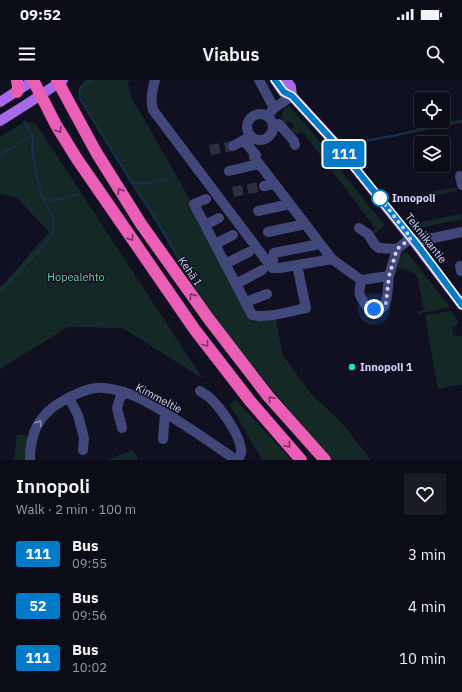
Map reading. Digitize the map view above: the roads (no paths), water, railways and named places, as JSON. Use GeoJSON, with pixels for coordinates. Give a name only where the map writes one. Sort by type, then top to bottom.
{"type":"FeatureCollection","features":[{"type":"Feature","properties":{"kind":"highway"},"geometry":{"type":"LineString","coordinates":[[33,80],[56,125],[77,158],[195,330],[250,401],[301,460]]}},
{"type":"Feature","properties":{"kind":"highway","name":"Kehä I"},"geometry":{"type":"LineString","coordinates":[[59,81],[96,152],[141,224],[208,318],[268,396],[325,460]]}},
{"type":"Feature","properties":{"kind":"main road"},"geometry":{"type":"LineString","coordinates":[[0,102],[17,86],[33,80]]}},
{"type":"Feature","properties":{"kind":"main road","name":"Tekniikantie"},"geometry":{"type":"LineString","coordinates":[[275,80],[284,92],[292,96],[335,143],[413,240],[462,305]]}},
{"type":"Feature","properties":{"kind":"main road","name":"Tekniikantie"},"geometry":{"type":"LineString","coordinates":[[286,80],[291,87],[292,96]]}},
{"type":"Feature","properties":{"kind":"main road"},"geometry":{"type":"LineString","coordinates":[[0,121],[59,81]]}},
{"type":"Feature","properties":{"kind":"street"},"geometry":{"type":"LineString","coordinates":[[155,80],[152,89],[152,104],[154,110],[267,269]]}},
{"type":"Feature","properties":{"kind":"street"},"geometry":{"type":"LineString","coordinates":[[233,146],[247,138],[258,140],[266,139],[272,133],[274,125],[271,118],[271,112],[259,80]]}},
{"type":"Feature","properties":{"kind":"street"},"geometry":{"type":"LineString","coordinates":[[292,96],[271,112],[255,114],[251,117],[247,124],[247,138],[269,185],[290,204],[332,259],[361,280],[389,276]]}},
{"type":"Feature","properties":{"kind":"street"},"geometry":{"type":"LineString","coordinates":[[274,125],[279,124],[284,130]]}},
{"type":"Feature","properties":{"kind":"street"},"geometry":{"type":"LineString","coordinates":[[229,171],[257,161]]}},
{"type":"Feature","properties":{"kind":"street"},"geometry":{"type":"LineString","coordinates":[[206,199],[194,204],[252,315],[257,317],[306,308],[298,265]]}},
{"type":"Feature","properties":{"kind":"street"},"geometry":{"type":"LineString","coordinates":[[258,211],[290,204]]}},
{"type":"Feature","properties":{"kind":"street"},"geometry":{"type":"LineString","coordinates":[[205,225],[219,218]]}},
{"type":"Feature","properties":{"kind":"street"},"geometry":{"type":"LineString","coordinates":[[268,232],[305,224]]}},
{"type":"Feature","properties":{"kind":"street"},"geometry":{"type":"LineString","coordinates":[[359,228],[368,234],[375,245],[379,248],[397,249],[413,240],[462,232]]}},
{"type":"Feature","properties":{"kind":"street"},"geometry":{"type":"LineString","coordinates":[[215,244],[233,235]]}},
{"type":"Feature","properties":{"kind":"street"},"geometry":{"type":"LineString","coordinates":[[267,269],[274,253],[320,244]]}},
{"type":"Feature","properties":{"kind":"street"},"geometry":{"type":"LineString","coordinates":[[361,280],[359,292],[360,296],[368,308],[382,308],[386,303],[389,276],[397,249]]}},
{"type":"Feature","properties":{"kind":"street"},"geometry":{"type":"LineString","coordinates":[[225,264],[249,252]]}},
{"type":"Feature","properties":{"kind":"street"},"geometry":{"type":"LineString","coordinates":[[236,284],[267,269],[332,259]]}},
{"type":"Feature","properties":{"kind":"street"},"geometry":{"type":"LineString","coordinates":[[246,302],[267,294]]}},
{"type":"Feature","properties":{"kind":"street","name":"Kimmeltie"},"geometry":{"type":"LineString","coordinates":[[30,460],[30,449],[33,433],[39,422],[57,405],[69,398],[92,389],[103,388],[134,396],[180,422],[236,460]]}},
{"type":"Feature","properties":{"kind":"street"},"geometry":{"type":"LineString","coordinates":[[200,391],[210,398],[221,410],[237,436],[241,449],[240,455],[236,460]]}},
{"type":"Feature","properties":{"kind":"street"},"geometry":{"type":"LineString","coordinates":[[122,392],[117,408],[122,428]]}},
{"type":"Feature","properties":{"kind":"street"},"geometry":{"type":"LineString","coordinates":[[69,398],[78,415],[84,438],[83,450]]}},
{"type":"Feature","properties":{"kind":"street"},"geometry":{"type":"LineString","coordinates":[[163,439],[165,413]]}},
{"type":"Feature","properties":{"kind":"waterway"},"geometry":{"type":"LineString","coordinates":[[91,80],[81,88],[79,92],[81,100],[177,255],[201,290]]}},
{"type":"Feature","properties":{"kind":"waterway"},"geometry":{"type":"LineString","coordinates":[[365,141],[462,121]]}},
{"type":"Feature","properties":{"kind":"waterway"},"geometry":{"type":"LineString","coordinates":[[24,122],[33,136],[33,158],[42,197],[51,201],[79,194]]}},
{"type":"Feature","properties":{"kind":"waterway"},"geometry":{"type":"LineString","coordinates":[[0,155],[33,136]]}},
{"type":"Feature","properties":{"kind":"waterway"},"geometry":{"type":"LineString","coordinates":[[132,183],[146,183],[169,179]]}},
{"type":"Feature","properties":{"kind":"waterway"},"geometry":{"type":"LineString","coordinates":[[0,290],[44,245],[54,232],[53,217],[42,197]]}},
{"type":"Feature","properties":{"kind":"tunnel"},"geometry":{"type":"LineString","coordinates":[[210,150],[233,146]]}},
{"type":"Feature","properties":{"kind":"tunnel"},"geometry":{"type":"LineString","coordinates":[[233,192],[264,186]]}},
{"type":"Feature","properties":{"kind":"place","name":"Innopoli"},"geometry":{"type":"Point","coordinates":[380,198]}},
{"type":"Feature","properties":{"kind":"place","name":"Innopoli 1"},"geometry":{"type":"Point","coordinates":[352,367]}},
{"type":"Feature","properties":{"kind":"park label","name":"Hopealehto"},"geometry":{"type":"Point","coordinates":[76,277]}}]}
